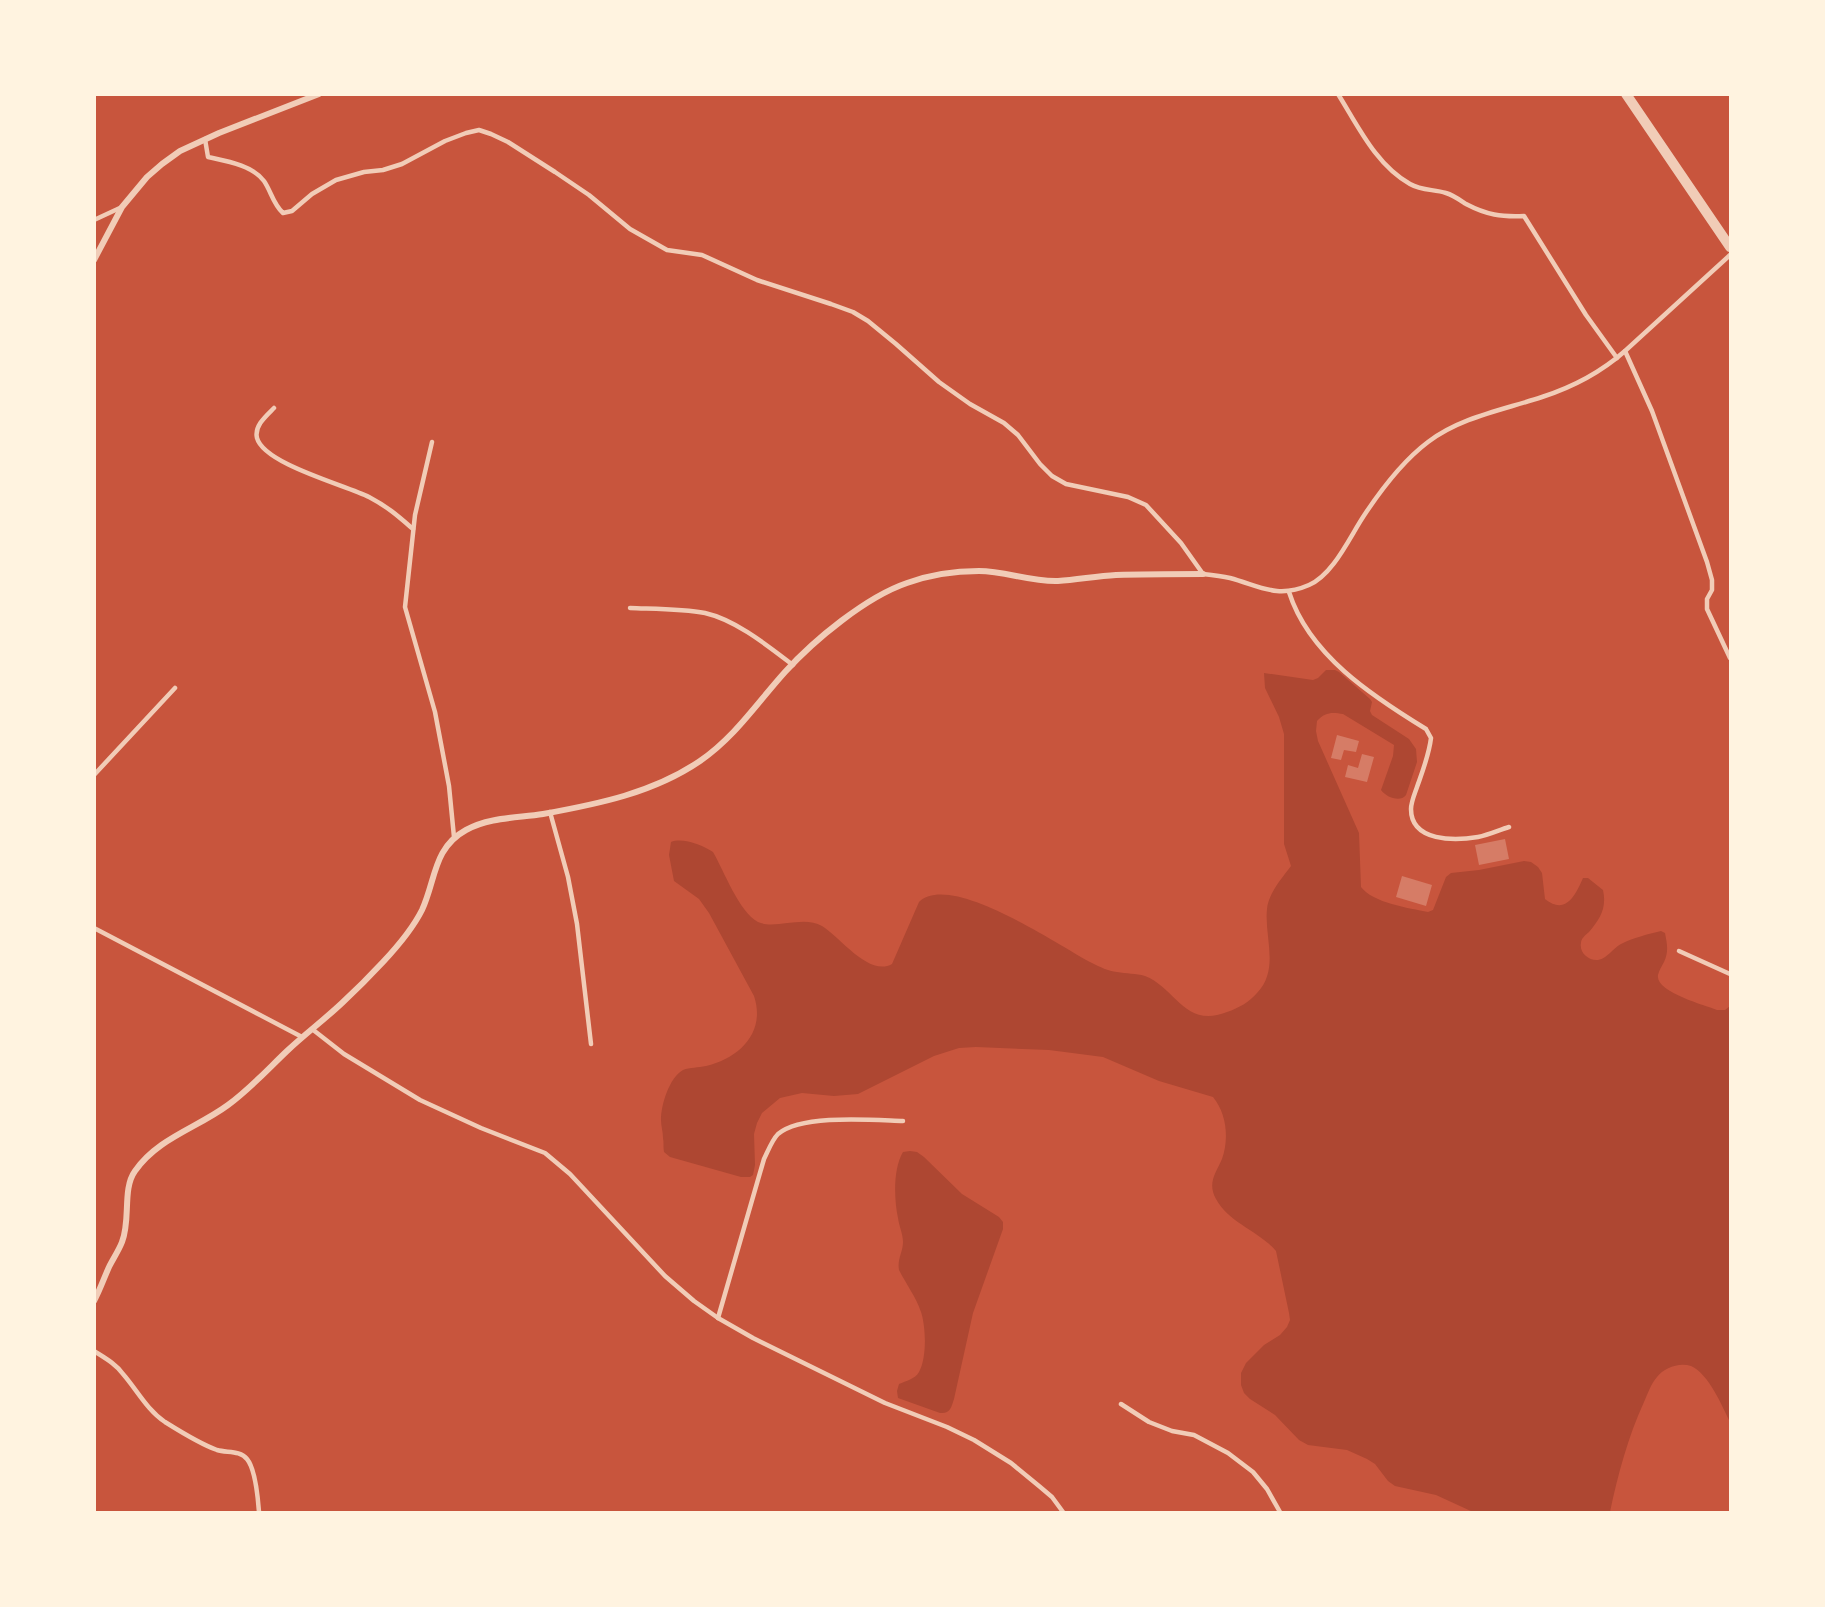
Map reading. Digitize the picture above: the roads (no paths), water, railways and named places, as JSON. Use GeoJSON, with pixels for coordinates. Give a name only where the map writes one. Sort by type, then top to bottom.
{"type":"FeatureCollection","features":[{"type":"Feature","properties":{"kind":"street"},"geometry":{"type":"LineString","coordinates":[[94,261],[122,207],[147,177],[162,164],[180,151],[205,139],[319,94]]}},
{"type":"Feature","properties":{"kind":"street"},"geometry":{"type":"LineString","coordinates":[[1631,96],[1731,247]]}},
{"type":"Feature","properties":{"kind":"street"},"geometry":{"type":"LineString","coordinates":[[94,1301],[123,1241],[127,1224],[130,1179],[136,1168],[163,1142],[227,1106],[341,1004],[402,942],[416,922],[444,849],[454,837],[489,821],[550,812],[632,794],[661,784],[699,762],[720,746],[738,729],[793,665],[821,638],[852,614],[905,584],[926,578],[980,571],[1056,581],[1117,575],[1203,574]]}},
{"type":"Feature","properties":{"kind":"lane"},"geometry":{"type":"LineString","coordinates":[[1338,94],[1379,157],[1411,185],[1446,193],[1486,213],[1524,216],[1586,315],[1617,358]]}},
{"type":"Feature","properties":{"kind":"lane"},"geometry":{"type":"LineString","coordinates":[[205,139],[208,157],[252,171],[263,181],[277,208],[283,213],[292,211],[312,194],[336,180],[402,164],[445,141],[466,133],[479,130],[491,134],[508,142],[555,172],[589,195],[630,228],[667,250],[702,255],[757,280],[853,312],[868,321],[939,382],[970,404],[1004,423],[1018,435],[1052,476],[1066,484],[1128,496],[1146,505],[1181,543],[1203,574],[1289,592],[1321,578],[1365,513],[1393,477],[1426,443],[1464,421],[1543,397],[1590,377],[1617,358],[1731,255]]}},
{"type":"Feature","properties":{"kind":"lane"},"geometry":{"type":"LineString","coordinates":[[94,220],[122,207]]}},
{"type":"Feature","properties":{"kind":"lane"},"geometry":{"type":"LineString","coordinates":[[1625,351],[1653,411],[1707,562],[1712,580],[1707,609],[1731,658]]}},
{"type":"Feature","properties":{"kind":"lane"},"geometry":{"type":"LineString","coordinates":[[274,408],[256,429],[257,439],[263,449],[279,460],[389,508],[413,529]]}},
{"type":"Feature","properties":{"kind":"lane"},"geometry":{"type":"LineString","coordinates":[[432,442],[415,515],[405,607],[435,712],[454,837]]}},
{"type":"Feature","properties":{"kind":"lane"},"geometry":{"type":"LineString","coordinates":[[1289,592],[1295,611],[1307,630],[1338,664],[1368,691],[1426,729],[1431,738],[1411,808],[1413,820],[1420,830],[1432,836],[1454,840],[1480,837],[1509,827]]}},
{"type":"Feature","properties":{"kind":"lane"},"geometry":{"type":"LineString","coordinates":[[630,608],[705,613],[766,644],[793,665]]}},
{"type":"Feature","properties":{"kind":"lane"},"geometry":{"type":"LineString","coordinates":[[94,775],[175,688]]}},
{"type":"Feature","properties":{"kind":"lane"},"geometry":{"type":"LineString","coordinates":[[550,812],[568,877],[577,924],[591,1044]]}},
{"type":"Feature","properties":{"kind":"lane"},"geometry":{"type":"LineString","coordinates":[[94,928],[302,1037]]}},
{"type":"Feature","properties":{"kind":"lane"},"geometry":{"type":"LineString","coordinates":[[1679,951],[1731,974]]}},
{"type":"Feature","properties":{"kind":"lane"},"geometry":{"type":"LineString","coordinates":[[312,1029],[372,1073],[420,1100],[481,1128],[545,1153],[570,1174],[665,1276],[718,1318],[753,1338],[885,1403],[974,1440],[1011,1463],[1040,1486],[1063,1512]]}},
{"type":"Feature","properties":{"kind":"lane"},"geometry":{"type":"LineString","coordinates":[[718,1318],[764,1159],[776,1136],[790,1126],[807,1123],[840,1120],[903,1121]]}},
{"type":"Feature","properties":{"kind":"lane"},"geometry":{"type":"LineString","coordinates":[[94,1352],[107,1359],[122,1372],[144,1402],[165,1422],[216,1450],[240,1453],[248,1460],[255,1483],[259,1512]]}},
{"type":"Feature","properties":{"kind":"lane"},"geometry":{"type":"LineString","coordinates":[[1121,1404],[1149,1422],[1172,1431],[1194,1435],[1228,1453],[1253,1472],[1267,1489],[1280,1512]]}}]}
